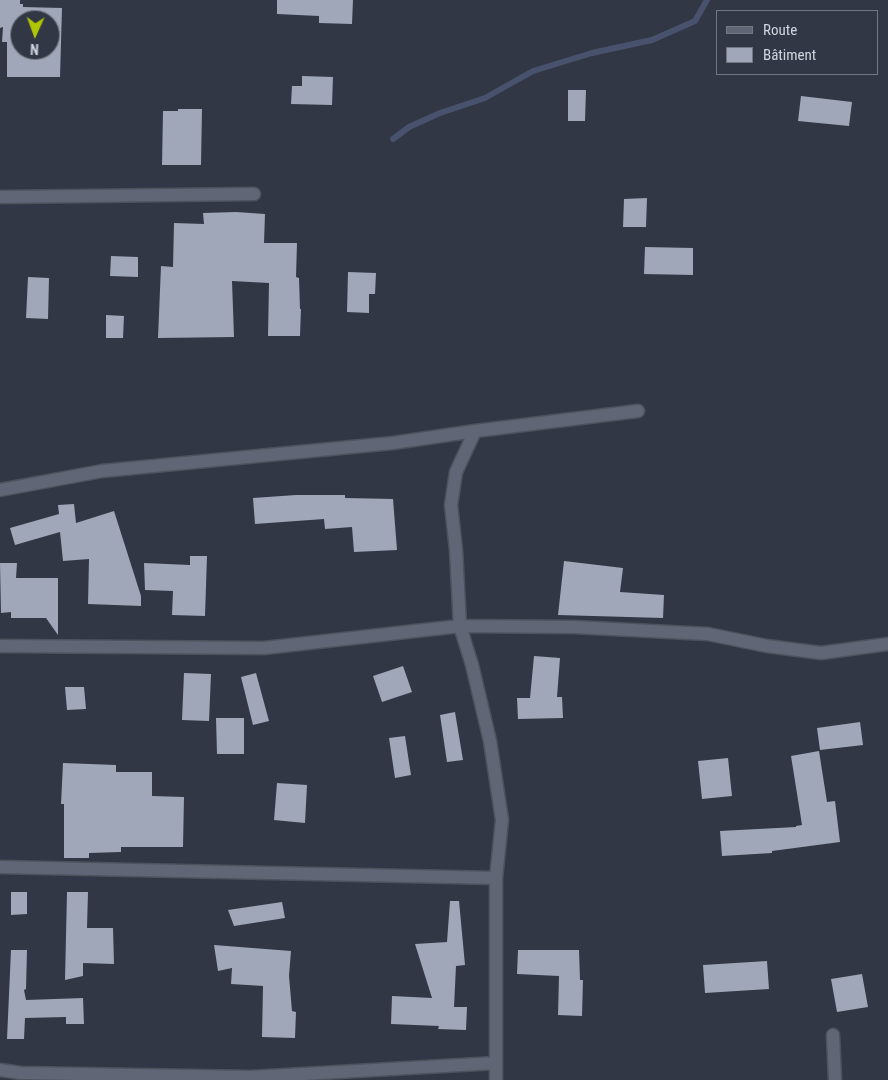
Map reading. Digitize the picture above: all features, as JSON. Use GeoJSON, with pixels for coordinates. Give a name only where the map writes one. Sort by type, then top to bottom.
{"type":"FeatureCollection","features":[{"type":"Feature","properties":{"kind":"street"},"geometry":{"type":"LineString","coordinates":[[0,197],[254,194]]}},
{"type":"Feature","properties":{"kind":"street"},"geometry":{"type":"LineString","coordinates":[[0,490],[102,471],[393,443],[475,430],[638,411]]}},
{"type":"Feature","properties":{"kind":"street"},"geometry":{"type":"LineString","coordinates":[[475,430],[456,472],[451,505],[456,550],[460,626],[472,665],[488,732],[502,820],[496,878],[496,1080]]}},
{"type":"Feature","properties":{"kind":"street"},"geometry":{"type":"LineString","coordinates":[[0,646],[264,648],[460,626],[574,627],[708,634],[767,646],[821,653],[888,644]]}},
{"type":"Feature","properties":{"kind":"street"},"geometry":{"type":"LineString","coordinates":[[0,867],[496,878]]}},
{"type":"Feature","properties":{"kind":"street"},"geometry":{"type":"LineString","coordinates":[[833,1035],[835,1080]]}},
{"type":"Feature","properties":{"kind":"street"},"geometry":{"type":"LineString","coordinates":[[0,1070],[21,1076],[251,1078],[496,1063]]}},
{"type":"Feature","properties":{"kind":"building"},"geometry":{"type":"Polygon","coordinates":[[[0,0],[20,0],[20,4],[23,4],[23,7],[62,8],[60,77],[7,77],[7,42],[2,42],[3,27],[0,28],[0,0]]]}},
{"type":"Feature","properties":{"kind":"building"},"geometry":{"type":"Polygon","coordinates":[[[277,0],[353,0],[352,24],[319,23],[319,16],[277,14],[277,0]]]}},
{"type":"Feature","properties":{"kind":"building"},"geometry":{"type":"Polygon","coordinates":[[[302,76],[333,77],[332,105],[291,104],[292,86],[302,86],[302,76]]]}},
{"type":"Feature","properties":{"kind":"building"},"geometry":{"type":"Polygon","coordinates":[[[568,90],[586,90],[585,121],[568,121],[568,90]]]}},
{"type":"Feature","properties":{"kind":"building"},"geometry":{"type":"Polygon","coordinates":[[[801,96],[852,102],[849,126],[798,121],[801,96]]]}},
{"type":"Feature","properties":{"kind":"building"},"geometry":{"type":"Polygon","coordinates":[[[178,109],[202,109],[201,165],[162,165],[163,111],[178,111],[178,109]]]}},
{"type":"Feature","properties":{"kind":"building"},"geometry":{"type":"Polygon","coordinates":[[[647,198],[646,227],[623,227],[624,199],[647,198]]]}},
{"type":"Feature","properties":{"kind":"building"},"geometry":{"type":"Polygon","coordinates":[[[236,212],[265,214],[264,243],[297,243],[296,277],[299,278],[300,336],[268,336],[269,283],[232,281],[234,337],[158,338],[161,266],[173,267],[174,223],[204,224],[203,213],[236,212]]]}},
{"type":"Feature","properties":{"kind":"building"},"geometry":{"type":"Polygon","coordinates":[[[645,247],[693,248],[693,275],[644,274],[645,247]]]}},
{"type":"Feature","properties":{"kind":"building"},"geometry":{"type":"Polygon","coordinates":[[[111,256],[138,257],[138,277],[110,276],[111,256]]]}},
{"type":"Feature","properties":{"kind":"building"},"geometry":{"type":"Polygon","coordinates":[[[348,272],[376,273],[375,294],[369,294],[369,313],[347,312],[348,272]]]}},
{"type":"Feature","properties":{"kind":"building"},"geometry":{"type":"Polygon","coordinates":[[[28,277],[49,278],[48,319],[26,318],[28,277]]]}},
{"type":"Feature","properties":{"kind":"building"},"geometry":{"type":"Polygon","coordinates":[[[106,315],[124,316],[123,338],[106,338],[106,315]]]}},
{"type":"Feature","properties":{"kind":"building"},"geometry":{"type":"Polygon","coordinates":[[[296,495],[345,495],[345,498],[393,499],[397,550],[354,552],[352,527],[325,529],[324,519],[255,524],[253,498],[296,495]]]}},
{"type":"Feature","properties":{"kind":"building"},"geometry":{"type":"Polygon","coordinates":[[[74,504],[76,523],[114,511],[141,596],[141,606],[88,604],[89,559],[63,561],[60,532],[15,545],[10,528],[59,514],[58,505],[74,504]]]}},
{"type":"Feature","properties":{"kind":"building"},"geometry":{"type":"Polygon","coordinates":[[[190,556],[207,556],[205,616],[172,615],[173,591],[145,590],[144,563],[190,565],[190,556]]]}},
{"type":"Feature","properties":{"kind":"building"},"geometry":{"type":"Polygon","coordinates":[[[564,561],[623,568],[620,592],[664,595],[663,618],[558,615],[564,561]]]}},
{"type":"Feature","properties":{"kind":"building"},"geometry":{"type":"Polygon","coordinates":[[[0,563],[17,563],[16,578],[58,578],[58,635],[46,618],[11,618],[11,612],[1,613],[0,563]]]}},
{"type":"Feature","properties":{"kind":"building"},"geometry":{"type":"Polygon","coordinates":[[[534,656],[560,658],[557,697],[562,697],[563,718],[518,719],[517,698],[530,698],[534,656]]]}},
{"type":"Feature","properties":{"kind":"building"},"geometry":{"type":"Polygon","coordinates":[[[403,666],[412,692],[382,702],[373,676],[403,666]]]}},
{"type":"Feature","properties":{"kind":"building"},"geometry":{"type":"Polygon","coordinates":[[[184,673],[211,674],[209,721],[182,720],[184,673]]]}},
{"type":"Feature","properties":{"kind":"building"},"geometry":{"type":"Polygon","coordinates":[[[256,673],[269,721],[253,725],[241,677],[256,673]]]}},
{"type":"Feature","properties":{"kind":"building"},"geometry":{"type":"Polygon","coordinates":[[[65,687],[84,687],[86,709],[67,710],[65,687]]]}},
{"type":"Feature","properties":{"kind":"building"},"geometry":{"type":"Polygon","coordinates":[[[455,712],[463,760],[447,762],[440,715],[455,712]]]}},
{"type":"Feature","properties":{"kind":"building"},"geometry":{"type":"Polygon","coordinates":[[[216,718],[244,718],[244,754],[217,754],[216,718]]]}},
{"type":"Feature","properties":{"kind":"building"},"geometry":{"type":"Polygon","coordinates":[[[860,722],[863,745],[820,750],[817,728],[860,722]]]}},
{"type":"Feature","properties":{"kind":"building"},"geometry":{"type":"Polygon","coordinates":[[[405,736],[411,775],[395,778],[389,738],[405,736]]]}},
{"type":"Feature","properties":{"kind":"building"},"geometry":{"type":"Polygon","coordinates":[[[819,751],[827,802],[835,801],[840,842],[772,851],[772,853],[722,856],[720,831],[796,827],[802,825],[791,756],[819,751]]]}},
{"type":"Feature","properties":{"kind":"building"},"geometry":{"type":"Polygon","coordinates":[[[728,758],[732,796],[702,799],[698,761],[728,758]]]}},
{"type":"Feature","properties":{"kind":"building"},"geometry":{"type":"Polygon","coordinates":[[[63,763],[116,765],[116,772],[152,772],[152,796],[184,797],[183,847],[121,847],[121,852],[89,853],[89,858],[64,858],[64,804],[61,804],[63,763]]]}},
{"type":"Feature","properties":{"kind":"building"},"geometry":{"type":"Polygon","coordinates":[[[277,783],[307,785],[305,823],[274,820],[277,783]]]}},
{"type":"Feature","properties":{"kind":"building"},"geometry":{"type":"Polygon","coordinates":[[[11,892],[27,892],[27,914],[11,915],[11,892]]]}},
{"type":"Feature","properties":{"kind":"building"},"geometry":{"type":"Polygon","coordinates":[[[67,892],[88,892],[87,928],[113,928],[114,964],[83,963],[83,976],[65,980],[67,892]]]}},
{"type":"Feature","properties":{"kind":"building"},"geometry":{"type":"Polygon","coordinates":[[[450,901],[459,901],[465,965],[456,966],[454,1007],[467,1007],[466,1030],[438,1029],[439,1026],[391,1024],[392,996],[432,998],[415,944],[447,942],[450,901]]]}},
{"type":"Feature","properties":{"kind":"building"},"geometry":{"type":"Polygon","coordinates":[[[282,902],[285,918],[234,926],[228,910],[282,902]]]}},
{"type":"Feature","properties":{"kind":"building"},"geometry":{"type":"Polygon","coordinates":[[[214,945],[291,951],[289,976],[292,1011],[296,1012],[295,1038],[262,1037],[263,986],[231,984],[232,968],[218,971],[214,945]]]}},
{"type":"Feature","properties":{"kind":"building"},"geometry":{"type":"Polygon","coordinates":[[[11,950],[27,950],[26,989],[24,990],[26,1000],[83,998],[84,1024],[66,1024],[66,1017],[25,1018],[24,1039],[7,1039],[11,950]]]}},
{"type":"Feature","properties":{"kind":"building"},"geometry":{"type":"Polygon","coordinates":[[[518,950],[579,950],[580,980],[583,980],[582,1016],[558,1015],[559,976],[517,974],[518,950]]]}},
{"type":"Feature","properties":{"kind":"building"},"geometry":{"type":"Polygon","coordinates":[[[767,961],[769,989],[705,993],[703,965],[767,961]]]}},
{"type":"Feature","properties":{"kind":"building"},"geometry":{"type":"Polygon","coordinates":[[[862,974],[868,1007],[837,1012],[831,979],[862,974]]]}},
{"type":"Feature","properties":{"kind":"waterway"},"geometry":{"type":"LineString","coordinates":[[393,139],[409,127],[440,113],[485,98],[533,71],[592,53],[652,40],[695,21],[707,0]]}}]}
